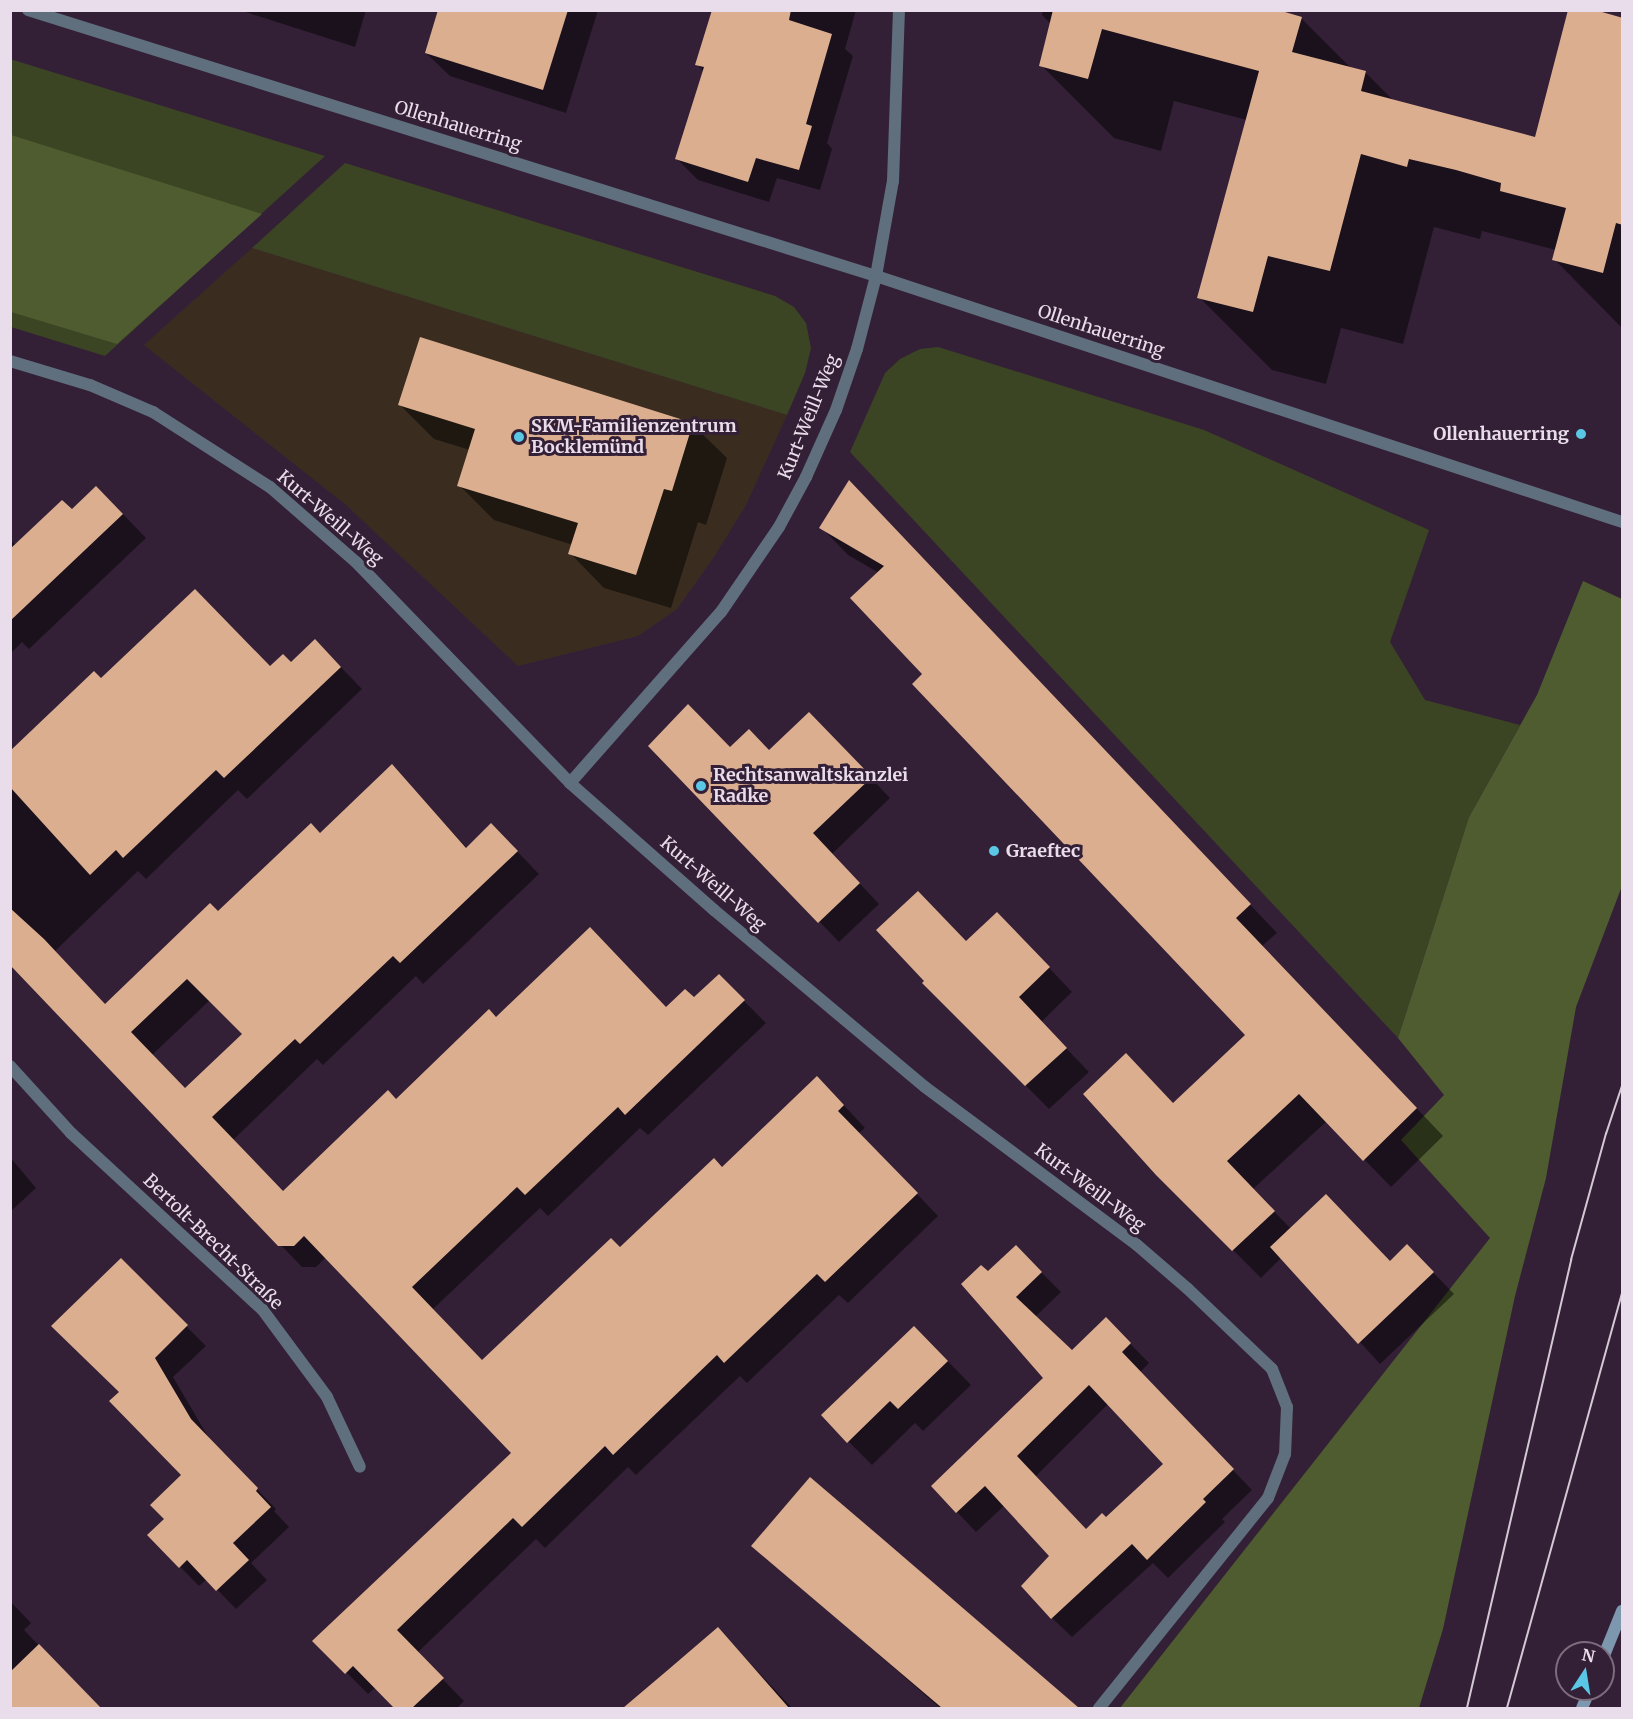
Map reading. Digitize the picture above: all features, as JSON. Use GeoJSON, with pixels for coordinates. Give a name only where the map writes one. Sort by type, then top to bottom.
{"type":"FeatureCollection","features":[{"type":"Feature","properties":{"kind":"main road"},"geometry":{"type":"LineString","coordinates":[[1610,1641],[1623,1611]]}},
{"type":"Feature","properties":{"kind":"street","name":"Ollenhauerring"},"geometry":{"type":"LineString","coordinates":[[28,10],[876,276],[1623,522]]}},
{"type":"Feature","properties":{"kind":"street"},"geometry":{"type":"LineString","coordinates":[[876,276],[893,181],[898,10]]}},
{"type":"Feature","properties":{"kind":"street","name":"Kurt-Weill-Weg"},"geometry":{"type":"LineString","coordinates":[[570,783],[721,612],[779,527],[806,477],[836,410],[857,349],[876,276]]}},
{"type":"Feature","properties":{"kind":"street","name":"Kurt-Weill-Weg"},"geometry":{"type":"LineString","coordinates":[[10,361],[90,385],[153,412],[270,487],[356,562],[570,783],[714,910],[925,1087],[1137,1245],[1188,1288],[1272,1370],[1287,1407],[1285,1454],[1268,1498],[1099,1708]]}},
{"type":"Feature","properties":{"kind":"street","name":"Bertolt-Brecht-Straße"},"geometry":{"type":"LineString","coordinates":[[10,1066],[71,1133],[262,1309],[327,1397],[360,1467]]}},
{"type":"Feature","properties":{"kind":"shaded area","name":"SKM-Familienzentrum Bocklemünd"},"geometry":{"type":"Polygon","coordinates":[[[252,248],[787,415],[746,505],[714,557],[677,609],[638,636],[518,666],[346,505],[144,345],[252,248]]]}},
{"type":"Feature","properties":{"kind":"green space"},"geometry":{"type":"Polygon","coordinates":[[[10,59],[325,156],[105,356],[11,327],[10,59]]]}},
{"type":"Feature","properties":{"kind":"green space"},"geometry":{"type":"Polygon","coordinates":[[[11,135],[262,214],[117,344],[11,312],[11,135]]]}},
{"type":"Feature","properties":{"kind":"green space"},"geometry":{"type":"Polygon","coordinates":[[[345,163],[775,296],[794,307],[806,323],[811,348],[805,373],[787,415],[252,248],[345,163]]]}},
{"type":"Feature","properties":{"kind":"green space"},"geometry":{"type":"Polygon","coordinates":[[[938,347],[1204,430],[1429,530],[1390,642],[1425,700],[1520,725],[1469,817],[1398,1038],[850,452],[885,373],[900,359],[920,349],[938,347]]]}},
{"type":"Feature","properties":{"kind":"green space"},"geometry":{"type":"Polygon","coordinates":[[[1583,581],[1622,599],[1622,886],[1576,1007],[1546,1178],[1515,1296],[1443,1629],[1419,1708],[1120,1708],[1490,1238],[1401,1140],[1444,1095],[1398,1038],[1469,817],[1537,695],[1583,581]]]}},
{"type":"Feature","properties":{"kind":"building"},"geometry":{"type":"Polygon","coordinates":[[[438,10],[568,10],[543,90],[425,53],[438,10]]]}},
{"type":"Feature","properties":{"kind":"building"},"geometry":{"type":"Polygon","coordinates":[[[712,10],[791,10],[789,20],[832,34],[806,124],[812,126],[799,170],[756,158],[748,182],[675,159],[704,67],[695,65],[712,10]]]}},
{"type":"Feature","properties":{"kind":"building"},"geometry":{"type":"Polygon","coordinates":[[[1053,10],[1278,10],[1302,17],[1292,52],[1366,71],[1361,91],[1535,137],[1568,10],[1595,10],[1623,18],[1623,225],[1616,223],[1603,273],[1552,260],[1566,208],[1500,191],[1501,183],[1456,170],[1409,159],[1407,167],[1361,154],[1330,271],[1268,256],[1253,312],[1197,298],[1259,71],[1102,29],[1088,79],[1039,66],[1053,10]]]}},
{"type":"Feature","properties":{"kind":"building"},"geometry":{"type":"Polygon","coordinates":[[[420,337],[693,423],[672,491],[664,489],[636,575],[568,554],[578,523],[457,486],[475,429],[398,405],[420,337]]]}},
{"type":"Feature","properties":{"kind":"building"},"geometry":{"type":"Polygon","coordinates":[[[849,480],[1251,904],[1236,918],[1417,1108],[1363,1161],[1299,1094],[1227,1161],[1275,1211],[1232,1251],[1156,1175],[1083,1094],[1126,1053],[1173,1103],[1245,1035],[912,684],[922,674],[850,598],[884,566],[819,528],[849,480]]]}},
{"type":"Feature","properties":{"kind":"building"},"geometry":{"type":"Polygon","coordinates":[[[96,486],[123,514],[10,621],[10,549],[62,500],[72,509],[96,486]]]}},
{"type":"Feature","properties":{"kind":"building"},"geometry":{"type":"Polygon","coordinates":[[[195,589],[270,666],[283,654],[291,662],[315,639],[341,667],[224,778],[216,770],[123,858],[116,850],[90,875],[10,787],[10,751],[94,671],[101,678],[195,589]]]}},
{"type":"Feature","properties":{"kind":"building"},"geometry":{"type":"Polygon","coordinates":[[[688,704],[730,747],[749,729],[769,750],[809,712],[872,777],[813,833],[860,883],[818,923],[648,746],[688,704]]]}},
{"type":"Feature","properties":{"kind":"building"},"geometry":{"type":"Polygon","coordinates":[[[392,764],[466,848],[491,823],[518,851],[400,963],[393,956],[300,1044],[295,1039],[212,1117],[283,1191],[388,1090],[396,1099],[489,1009],[496,1017],[590,927],[666,1007],[685,989],[694,997],[719,974],[745,1000],[625,1115],[618,1107],[525,1195],[517,1187],[412,1287],[482,1360],[611,1238],[620,1247],[714,1158],[722,1167],[817,1076],[844,1105],[838,1111],[918,1193],[825,1282],[817,1274],[724,1363],[717,1355],[613,1455],[605,1446],[522,1527],[513,1518],[397,1630],[444,1678],[412,1708],[394,1708],[353,1666],[345,1674],[312,1641],[511,1453],[304,1236],[294,1246],[278,1246],[10,965],[10,908],[44,939],[105,1004],[210,903],[218,911],[311,823],[320,833],[392,764]],[[187,979],[131,1032],[185,1088],[242,1034],[187,979]]]}},
{"type":"Feature","properties":{"kind":"building"},"geometry":{"type":"Polygon","coordinates":[[[918,891],[966,941],[997,912],[1050,967],[1019,997],[1067,1048],[1025,1086],[922,983],[924,981],[876,930],[918,891]]]}},
{"type":"Feature","properties":{"kind":"building"},"geometry":{"type":"Polygon","coordinates":[[[1326,1194],[1390,1261],[1407,1244],[1434,1272],[1358,1344],[1270,1247],[1326,1194]]]}},
{"type":"Feature","properties":{"kind":"building"},"geometry":{"type":"Polygon","coordinates":[[[1016,1245],[1042,1272],[1016,1297],[1072,1350],[1106,1317],[1131,1343],[1122,1352],[1234,1469],[1203,1499],[1206,1502],[1147,1560],[1132,1544],[1051,1619],[1021,1586],[1049,1556],[985,1486],[956,1513],[931,1486],[1043,1378],[961,1284],[981,1265],[988,1271],[1016,1245]],[[1089,1385],[1017,1456],[1086,1529],[1102,1513],[1106,1517],[1163,1464],[1089,1385]]]}},
{"type":"Feature","properties":{"kind":"building"},"geometry":{"type":"Polygon","coordinates":[[[121,1258],[188,1325],[155,1358],[191,1419],[258,1488],[256,1491],[271,1507],[233,1543],[249,1560],[216,1591],[187,1560],[179,1568],[147,1535],[164,1519],[150,1505],[181,1475],[109,1401],[119,1392],[51,1326],[121,1258]]]}},
{"type":"Feature","properties":{"kind":"building"},"geometry":{"type":"Polygon","coordinates":[[[914,1326],[948,1361],[898,1409],[890,1401],[847,1443],[821,1415],[914,1326]]]}},
{"type":"Feature","properties":{"kind":"building"},"geometry":{"type":"Polygon","coordinates":[[[810,1477],[1079,1708],[942,1708],[751,1546],[810,1477]]]}},
{"type":"Feature","properties":{"kind":"building"},"geometry":{"type":"Polygon","coordinates":[[[718,1627],[789,1708],[623,1708],[669,1669],[718,1627]]]}},
{"type":"Feature","properties":{"kind":"building"},"geometry":{"type":"Polygon","coordinates":[[[39,1644],[101,1708],[10,1708],[10,1672],[39,1644]]]}},
{"type":"Feature","properties":{"kind":"tram line"},"geometry":{"type":"LineString","coordinates":[[1467,1708],[1571,1260],[1606,1134],[1622,1086]]}},
{"type":"Feature","properties":{"kind":"tram line"},"geometry":{"type":"LineString","coordinates":[[1507,1708],[1622,1294]]}},
{"type":"Feature","properties":{"kind":"place","name":"Ollenhauerring"},"geometry":{"type":"Point","coordinates":[1581,434]}},
{"type":"Feature","properties":{"kind":"place","name":"SKM-Familienzentrum Bocklemünd"},"geometry":{"type":"Point","coordinates":[519,437]}},
{"type":"Feature","properties":{"kind":"place","name":"Rechtsanwaltskanzlei Radke"},"geometry":{"type":"Point","coordinates":[701,786]}},
{"type":"Feature","properties":{"kind":"place","name":"Graeftec"},"geometry":{"type":"Point","coordinates":[994,851]}}]}
